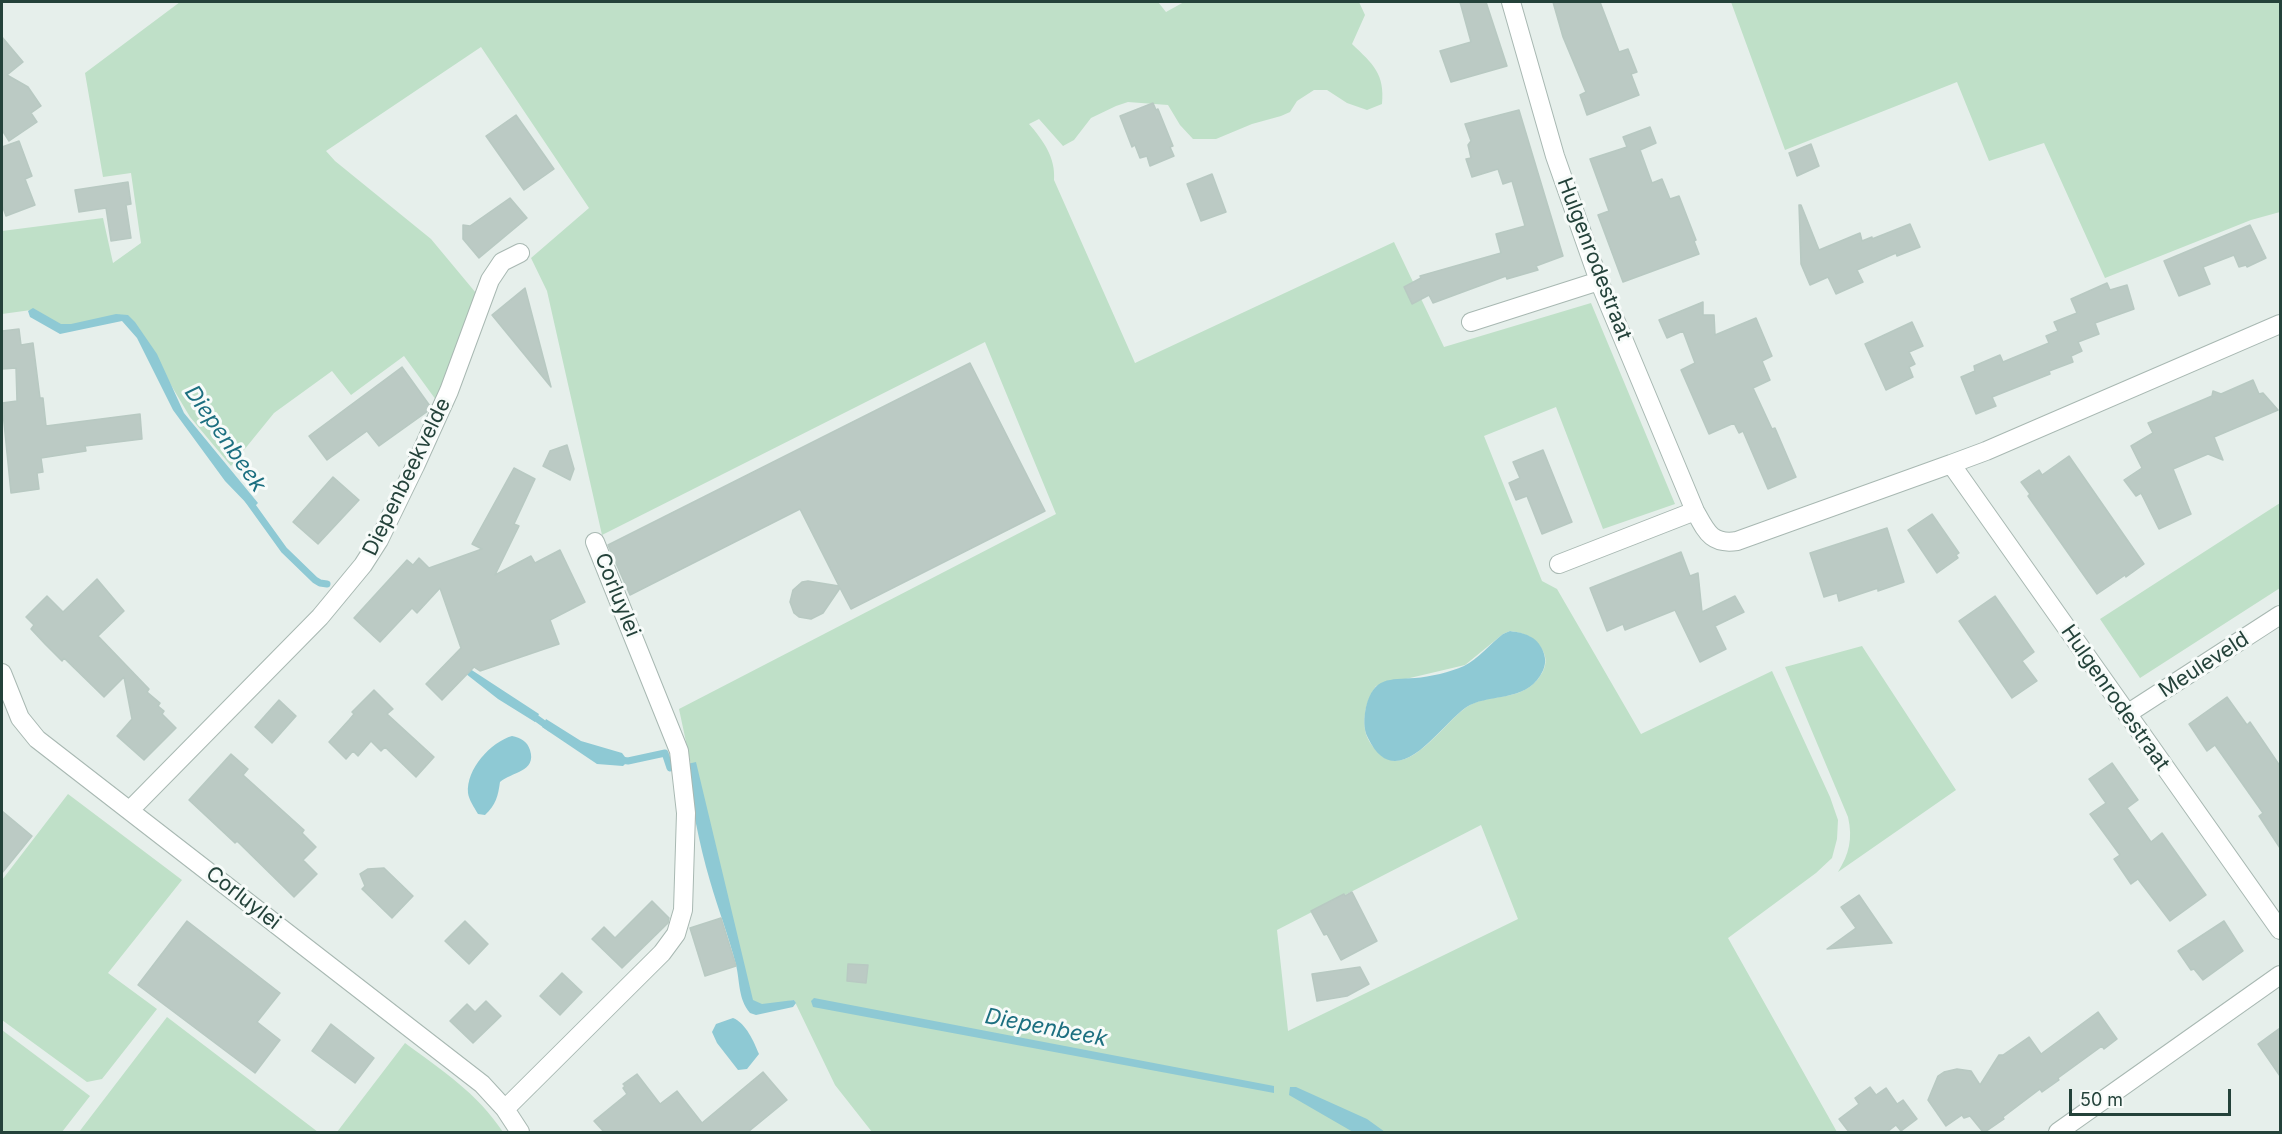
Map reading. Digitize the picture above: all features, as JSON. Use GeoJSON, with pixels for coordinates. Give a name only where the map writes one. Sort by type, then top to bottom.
{"type":"FeatureCollection","features":[{"type":"Feature","properties":{"kind":"street","name":"Hulgenrodestraat"},"geometry":{"type":"LineString","coordinates":[[1510,2],[1555,156],[1599,281],[1695,511],[1705,529],[1714,539],[1725,543],[1737,541],[1951,464],[2280,324]]}},
{"type":"Feature","properties":{"kind":"street","name":"Diepenbeekvelde"},"geometry":{"type":"LineString","coordinates":[[130,810],[320,617],[363,565],[379,540],[449,391],[490,280],[502,262],[520,252]]}},
{"type":"Feature","properties":{"kind":"street"},"geometry":{"type":"LineString","coordinates":[[1471,322],[1599,281]]}},
{"type":"Feature","properties":{"kind":"street","name":"Hulgenrodestraat"},"geometry":{"type":"LineString","coordinates":[[1951,464],[2280,930]]}},
{"type":"Feature","properties":{"kind":"street"},"geometry":{"type":"LineString","coordinates":[[1559,564],[1695,511]]}},
{"type":"Feature","properties":{"kind":"street","name":"Corluylei"},"geometry":{"type":"LineString","coordinates":[[505,1109],[662,953],[676,934],[683,910],[686,813],[679,750],[595,542]]}},
{"type":"Feature","properties":{"kind":"street","name":"Meuleveld"},"geometry":{"type":"LineString","coordinates":[[2127,714],[2280,615]]}},
{"type":"Feature","properties":{"kind":"street","name":"Corluylei"},"geometry":{"type":"LineString","coordinates":[[2,673],[20,718],[37,739],[482,1084],[505,1109],[520,1132]]}},
{"type":"Feature","properties":{"kind":"street"},"geometry":{"type":"LineString","coordinates":[[2058,1132],[2280,975]]}},
{"type":"Feature","properties":{"kind":"green space"},"geometry":{"type":"Polygon","coordinates":[[[180,2],[1158,2],[1166,12],[1184,2],[1359,2],[1365,15],[1352,44],[1376,70],[1382,85],[1382,104],[1367,110],[1347,103],[1327,90],[1314,90],[1297,101],[1290,112],[1281,116],[1252,124],[1216,139],[1193,139],[1180,125],[1168,105],[1128,102],[1091,118],[1074,140],[1063,146],[1039,119],[1029,124],[1044,143],[1051,157],[1054,180],[1135,363],[1394,242],[1444,347],[1591,303],[1675,504],[1603,529],[1556,407],[1484,436],[1542,581],[1557,589],[1641,734],[1772,671],[1830,797],[1838,820],[1837,839],[1832,858],[1816,873],[1728,938],[1837,1132],[872,1132],[835,1085],[794,1000],[750,1009],[679,709],[1056,514],[985,342],[602,535],[547,291],[531,258],[589,208],[481,47],[326,151],[335,161],[431,239],[476,293],[445,387],[436,400],[404,356],[351,395],[332,371],[274,413],[231,466],[190,417],[146,343],[126,317],[59,332],[31,310],[2,314],[2,231],[103,218],[113,263],[141,243],[131,173],[103,177],[85,73],[180,2]],[[1510,631],[1503,634],[1465,665],[1376,686],[1367,703],[1364,722],[1369,742],[1379,753],[1390,760],[1402,760],[1427,745],[1470,705],[1527,689],[1542,673],[1545,657],[1537,642],[1529,636],[1510,631]],[[1481,825],[1277,930],[1288,1031],[1518,919],[1481,825]]]}},
{"type":"Feature","properties":{"kind":"green space"},"geometry":{"type":"Polygon","coordinates":[[[1731,2],[2280,2],[2280,212],[2251,220],[2105,278],[2044,143],[1989,161],[1957,82],[1785,150],[1731,2]]]}},
{"type":"Feature","properties":{"kind":"green space"},"geometry":{"type":"Polygon","coordinates":[[[2280,503],[2280,588],[2140,678],[2100,619],[2280,503]]]}},
{"type":"Feature","properties":{"kind":"green space"},"geometry":{"type":"Polygon","coordinates":[[[1862,646],[1956,790],[1838,872],[1849,846],[1848,817],[1785,667],[1862,646]]]}},
{"type":"Feature","properties":{"kind":"green space"},"geometry":{"type":"Polygon","coordinates":[[[68,794],[182,880],[108,973],[157,1009],[102,1079],[87,1082],[2,1020],[2,880],[68,794]]]}},
{"type":"Feature","properties":{"kind":"green space"},"geometry":{"type":"Polygon","coordinates":[[[167,1017],[318,1132],[79,1132],[167,1017]]]}},
{"type":"Feature","properties":{"kind":"green space"},"geometry":{"type":"Polygon","coordinates":[[[2,1030],[90,1096],[62,1132],[2,1132],[2,1030]]]}},
{"type":"Feature","properties":{"kind":"green space"},"geometry":{"type":"Polygon","coordinates":[[[405,1043],[471,1094],[503,1132],[337,1132],[405,1043]]]}},
{"type":"Feature","properties":{"kind":"water"},"geometry":{"type":"Polygon","coordinates":[[[33,308],[61,324],[116,314],[128,315],[157,354],[184,413],[258,503],[252,509],[225,481],[173,410],[137,338],[122,321],[60,334],[30,317],[28,311],[33,308]]]}},
{"type":"Feature","properties":{"kind":"water"},"geometry":{"type":"Polygon","coordinates":[[[1510,631],[1525,634],[1534,639],[1543,651],[1544,667],[1533,684],[1517,693],[1470,705],[1420,750],[1406,758],[1393,761],[1380,755],[1368,738],[1364,723],[1369,697],[1378,685],[1390,680],[1433,675],[1464,666],[1503,634],[1510,631]]]}},
{"type":"Feature","properties":{"kind":"water"},"geometry":{"type":"Polygon","coordinates":[[[464,665],[539,714],[535,722],[498,699],[461,670],[464,665]]]}},
{"type":"Feature","properties":{"kind":"water"},"geometry":{"type":"Polygon","coordinates":[[[546,719],[581,741],[622,753],[628,761],[623,766],[597,764],[542,727],[546,719]]]}},
{"type":"Feature","properties":{"kind":"water"},"geometry":{"type":"Polygon","coordinates":[[[512,736],[527,744],[530,750],[530,763],[500,782],[492,808],[485,815],[478,814],[468,793],[471,775],[488,750],[512,736]]]}},
{"type":"Feature","properties":{"kind":"water"},"geometry":{"type":"Polygon","coordinates":[[[696,762],[753,1000],[762,1004],[794,1000],[796,1003],[793,1007],[756,1015],[750,1013],[743,1002],[736,965],[710,881],[696,823],[687,764],[696,762]]]}},
{"type":"Feature","properties":{"kind":"water"},"geometry":{"type":"Polygon","coordinates":[[[814,998],[1274,1086],[1274,1093],[813,1007],[811,1001],[814,998]]]}},
{"type":"Feature","properties":{"kind":"water"},"geometry":{"type":"Polygon","coordinates":[[[733,1018],[746,1028],[759,1054],[747,1069],[738,1070],[717,1043],[712,1032],[716,1024],[733,1018]]]}},
{"type":"Feature","properties":{"kind":"water"},"geometry":{"type":"Polygon","coordinates":[[[1290,1087],[1296,1087],[1367,1119],[1385,1132],[1353,1132],[1289,1095],[1290,1087]]]}},
{"type":"Feature","properties":{"kind":"building"},"geometry":{"type":"Polygon","coordinates":[[[1460,2],[1486,2],[1507,66],[1451,82],[1440,51],[1471,42],[1460,2]]]}},
{"type":"Feature","properties":{"kind":"building"},"geometry":{"type":"Polygon","coordinates":[[[1553,2],[1600,2],[1619,52],[1628,49],[1637,72],[1631,74],[1639,95],[1587,115],[1580,95],[1586,92],[1563,37],[1553,2]]]}},
{"type":"Feature","properties":{"kind":"building"},"geometry":{"type":"Polygon","coordinates":[[[2,37],[23,62],[7,75],[28,87],[41,106],[31,113],[37,122],[9,141],[2,130],[2,37]]]}},
{"type":"Feature","properties":{"kind":"building"},"geometry":{"type":"Polygon","coordinates":[[[1153,103],[1156,110],[1158,109],[1173,146],[1170,147],[1174,156],[1150,166],[1147,156],[1140,158],[1135,145],[1132,147],[1120,116],[1153,103]]]}},
{"type":"Feature","properties":{"kind":"building"},"geometry":{"type":"Polygon","coordinates":[[[1519,110],[1563,256],[1536,266],[1538,270],[1507,279],[1506,276],[1433,303],[1429,295],[1412,304],[1404,287],[1421,278],[1420,276],[1501,253],[1496,234],[1525,226],[1512,181],[1503,184],[1498,169],[1472,177],[1466,159],[1471,158],[1468,145],[1471,141],[1465,124],[1519,110]]]}},
{"type":"Feature","properties":{"kind":"building"},"geometry":{"type":"Polygon","coordinates":[[[516,115],[554,169],[524,190],[486,136],[516,115]]]}},
{"type":"Feature","properties":{"kind":"building"},"geometry":{"type":"Polygon","coordinates":[[[1650,127],[1656,143],[1640,150],[1652,183],[1662,179],[1670,199],[1679,196],[1699,254],[1623,282],[1598,215],[1609,211],[1590,159],[1627,147],[1623,137],[1650,127]]]}},
{"type":"Feature","properties":{"kind":"building"},"geometry":{"type":"Polygon","coordinates":[[[19,141],[32,176],[25,179],[35,205],[6,216],[2,205],[2,147],[19,141]]]}},
{"type":"Feature","properties":{"kind":"building"},"geometry":{"type":"Polygon","coordinates":[[[1811,144],[1819,166],[1797,176],[1789,153],[1811,144]]]}},
{"type":"Feature","properties":{"kind":"building"},"geometry":{"type":"Polygon","coordinates":[[[1212,174],[1226,212],[1201,221],[1187,184],[1212,174]]]}},
{"type":"Feature","properties":{"kind":"building"},"geometry":{"type":"Polygon","coordinates":[[[128,182],[131,204],[126,205],[131,238],[111,241],[106,208],[79,212],[75,190],[128,182]]]}},
{"type":"Feature","properties":{"kind":"building"},"geometry":{"type":"Polygon","coordinates":[[[510,198],[527,218],[479,258],[463,239],[463,225],[470,226],[510,198]]]}},
{"type":"Feature","properties":{"kind":"building"},"geometry":{"type":"Polygon","coordinates":[[[1799,205],[1801,205],[1819,250],[1860,233],[1862,241],[1910,224],[1920,247],[1897,256],[1896,253],[1857,270],[1863,282],[1836,294],[1828,277],[1810,285],[1801,264],[1799,205]]]}},
{"type":"Feature","properties":{"kind":"building"},"geometry":{"type":"Polygon","coordinates":[[[2250,225],[2266,258],[2247,267],[2246,265],[2239,267],[2234,255],[2203,267],[2210,284],[2179,296],[2164,261],[2250,225]]]}},
{"type":"Feature","properties":{"kind":"building"},"geometry":{"type":"Polygon","coordinates":[[[2107,283],[2110,290],[2127,285],[2134,309],[2095,323],[2099,334],[2078,342],[2082,351],[2071,356],[2073,362],[2049,371],[2050,374],[1992,397],[1996,406],[1976,414],[1961,377],[1975,371],[1974,366],[2000,355],[2003,362],[2049,343],[2046,336],[2058,331],[2054,322],[2077,313],[2071,299],[2107,283]]]}},
{"type":"Feature","properties":{"kind":"building"},"geometry":{"type":"Polygon","coordinates":[[[525,288],[551,387],[492,315],[525,288]]]}},
{"type":"Feature","properties":{"kind":"building"},"geometry":{"type":"Polygon","coordinates":[[[1703,302],[1703,315],[1714,315],[1715,335],[1756,318],[1772,356],[1762,361],[1770,380],[1753,388],[1772,429],[1775,428],[1796,477],[1768,489],[1743,431],[1739,433],[1734,423],[1709,434],[1681,370],[1695,363],[1683,331],[1667,338],[1659,320],[1703,302]]]}},
{"type":"Feature","properties":{"kind":"building"},"geometry":{"type":"Polygon","coordinates":[[[1912,322],[1923,346],[1909,352],[1915,364],[1909,367],[1913,377],[1886,390],[1865,344],[1912,322]]]}},
{"type":"Feature","properties":{"kind":"building"},"geometry":{"type":"Polygon","coordinates":[[[19,329],[21,345],[33,343],[46,426],[140,414],[142,439],[85,446],[86,451],[41,458],[43,472],[37,473],[39,489],[11,493],[2,403],[17,401],[16,368],[2,369],[2,331],[19,329]]]}},
{"type":"Feature","properties":{"kind":"building"},"geometry":{"type":"Polygon","coordinates":[[[970,363],[1045,511],[851,609],[840,588],[823,613],[811,619],[799,617],[794,613],[790,602],[793,590],[802,582],[808,581],[839,586],[800,509],[630,595],[608,545],[970,363]]]}},
{"type":"Feature","properties":{"kind":"building"},"geometry":{"type":"Polygon","coordinates":[[[402,367],[430,406],[428,411],[379,446],[367,431],[327,460],[309,436],[402,367]]]}},
{"type":"Feature","properties":{"kind":"building"},"geometry":{"type":"Polygon","coordinates":[[[2253,380],[2259,394],[2263,393],[2278,410],[2214,437],[2223,460],[2208,454],[2173,469],[2191,514],[2159,529],[2141,493],[2136,496],[2124,480],[2142,468],[2131,446],[2153,433],[2148,423],[2212,396],[2213,391],[2221,394],[2253,380]]]}},
{"type":"Feature","properties":{"kind":"building"},"geometry":{"type":"Polygon","coordinates":[[[567,445],[574,469],[570,480],[543,466],[550,451],[567,445]]]}},
{"type":"Feature","properties":{"kind":"building"},"geometry":{"type":"Polygon","coordinates":[[[1543,450],[1572,522],[1542,534],[1527,496],[1516,500],[1509,483],[1520,478],[1513,462],[1543,450]]]}},
{"type":"Feature","properties":{"kind":"building"},"geometry":{"type":"Polygon","coordinates":[[[2069,456],[2144,564],[2097,594],[2028,496],[2030,494],[2021,482],[2039,470],[2042,475],[2069,456]]]}},
{"type":"Feature","properties":{"kind":"building"},"geometry":{"type":"Polygon","coordinates":[[[514,468],[535,479],[514,524],[519,526],[495,575],[531,556],[535,563],[560,550],[585,602],[550,620],[559,644],[480,671],[474,667],[442,700],[426,684],[461,648],[440,588],[417,613],[412,608],[380,642],[354,618],[407,560],[413,565],[419,558],[429,568],[482,549],[472,544],[514,468]]]}},
{"type":"Feature","properties":{"kind":"building"},"geometry":{"type":"Polygon","coordinates":[[[333,477],[359,500],[318,544],[293,522],[333,477]]]}},
{"type":"Feature","properties":{"kind":"building"},"geometry":{"type":"Polygon","coordinates":[[[1932,514],[1959,553],[1956,555],[1958,558],[1937,573],[1908,530],[1932,514]]]}},
{"type":"Feature","properties":{"kind":"building"},"geometry":{"type":"Polygon","coordinates":[[[1887,528],[1904,582],[1839,601],[1837,593],[1824,597],[1810,553],[1887,528]]]}},
{"type":"Feature","properties":{"kind":"building"},"geometry":{"type":"Polygon","coordinates":[[[1681,552],[1690,576],[1698,573],[1702,612],[1735,596],[1744,612],[1715,626],[1726,649],[1700,662],[1675,610],[1625,630],[1623,624],[1607,631],[1590,588],[1681,552]]]}},
{"type":"Feature","properties":{"kind":"building"},"geometry":{"type":"Polygon","coordinates":[[[97,579],[124,611],[98,636],[149,689],[147,692],[160,703],[158,706],[164,711],[162,714],[176,728],[144,760],[117,736],[132,719],[124,677],[104,697],[64,658],[62,661],[45,644],[31,629],[34,625],[26,617],[47,596],[63,612],[97,579]]]}},
{"type":"Feature","properties":{"kind":"building"},"geometry":{"type":"Polygon","coordinates":[[[1995,596],[2034,652],[2022,661],[2037,681],[2012,698],[1959,621],[1995,596]]]}},
{"type":"Feature","properties":{"kind":"building"},"geometry":{"type":"Polygon","coordinates":[[[374,690],[393,709],[387,714],[434,757],[416,777],[385,747],[381,751],[371,741],[358,756],[353,751],[346,759],[329,742],[354,714],[352,712],[374,690]]]}},
{"type":"Feature","properties":{"kind":"building"},"geometry":{"type":"Polygon","coordinates":[[[2227,697],[2247,725],[2250,722],[2280,766],[2280,848],[2259,816],[2263,813],[2215,745],[2207,751],[2189,724],[2227,697]]]}},
{"type":"Feature","properties":{"kind":"building"},"geometry":{"type":"Polygon","coordinates":[[[279,700],[296,716],[272,743],[255,727],[279,700]]]}},
{"type":"Feature","properties":{"kind":"building"},"geometry":{"type":"Polygon","coordinates":[[[231,754],[248,769],[243,775],[304,830],[302,833],[316,847],[303,860],[317,874],[294,897],[237,841],[235,843],[189,800],[231,754]]]}},
{"type":"Feature","properties":{"kind":"building"},"geometry":{"type":"Polygon","coordinates":[[[2112,763],[2138,800],[2127,808],[2151,842],[2162,833],[2206,895],[2170,921],[2138,879],[2131,884],[2114,859],[2120,855],[2090,814],[2106,803],[2089,779],[2112,763]]]}},
{"type":"Feature","properties":{"kind":"building"},"geometry":{"type":"Polygon","coordinates":[[[2,811],[32,836],[2,873],[2,811]]]}},
{"type":"Feature","properties":{"kind":"building"},"geometry":{"type":"Polygon","coordinates":[[[384,868],[413,896],[392,918],[362,889],[365,886],[360,874],[368,869],[384,868]]]}},
{"type":"Feature","properties":{"kind":"building"},"geometry":{"type":"Polygon","coordinates":[[[1352,892],[1377,941],[1341,960],[1311,911],[1352,892]]]}},
{"type":"Feature","properties":{"kind":"building"},"geometry":{"type":"Polygon","coordinates":[[[1859,895],[1892,943],[1827,949],[1856,928],[1841,907],[1859,895]]]}},
{"type":"Feature","properties":{"kind":"building"},"geometry":{"type":"Polygon","coordinates":[[[652,901],[669,918],[668,923],[622,968],[592,939],[604,927],[615,938],[652,901]]]}},
{"type":"Feature","properties":{"kind":"building"},"geometry":{"type":"Polygon","coordinates":[[[721,918],[736,966],[705,976],[690,928],[721,918]]]}},
{"type":"Feature","properties":{"kind":"building"},"geometry":{"type":"Polygon","coordinates":[[[187,921],[280,993],[257,1022],[280,1040],[255,1073],[138,985],[187,921]]]}},
{"type":"Feature","properties":{"kind":"building"},"geometry":{"type":"Polygon","coordinates":[[[465,921],[488,944],[469,964],[445,941],[465,921]]]}},
{"type":"Feature","properties":{"kind":"building"},"geometry":{"type":"Polygon","coordinates":[[[2224,921],[2243,951],[2203,980],[2194,969],[2191,970],[2178,951],[2224,921]]]}},
{"type":"Feature","properties":{"kind":"building"},"geometry":{"type":"Polygon","coordinates":[[[848,964],[868,965],[866,983],[847,981],[848,964]]]}},
{"type":"Feature","properties":{"kind":"building"},"geometry":{"type":"Polygon","coordinates":[[[1360,967],[1369,984],[1347,996],[1317,1001],[1312,974],[1360,967]]]}},
{"type":"Feature","properties":{"kind":"building"},"geometry":{"type":"Polygon","coordinates":[[[562,973],[582,992],[560,1015],[540,996],[562,973]]]}},
{"type":"Feature","properties":{"kind":"building"},"geometry":{"type":"Polygon","coordinates":[[[486,1001],[501,1016],[473,1043],[450,1021],[467,1004],[475,1012],[486,1001]]]}},
{"type":"Feature","properties":{"kind":"building"},"geometry":{"type":"Polygon","coordinates":[[[2098,1012],[2117,1039],[2104,1049],[2102,1046],[2042,1092],[2040,1089],[1985,1132],[1970,1116],[1964,1118],[1962,1115],[1946,1126],[1928,1100],[1938,1076],[1944,1072],[1957,1069],[1971,1071],[1980,1085],[1999,1055],[2003,1055],[2029,1037],[2041,1054],[2098,1012]]]}},
{"type":"Feature","properties":{"kind":"building"},"geometry":{"type":"Polygon","coordinates":[[[331,1024],[374,1058],[355,1083],[312,1051],[331,1024]]]}},
{"type":"Feature","properties":{"kind":"building"},"geometry":{"type":"Polygon","coordinates":[[[2280,1028],[2280,1076],[2258,1044],[2280,1028]]]}},
{"type":"Feature","properties":{"kind":"building"},"geometry":{"type":"Polygon","coordinates":[[[763,1072],[787,1100],[748,1132],[604,1132],[594,1121],[627,1094],[623,1084],[637,1074],[660,1104],[677,1091],[702,1123],[763,1072]]]}},
{"type":"Feature","properties":{"kind":"building"},"geometry":{"type":"Polygon","coordinates":[[[1870,1087],[1876,1095],[1886,1088],[1897,1104],[1903,1100],[1917,1119],[1901,1131],[1896,1125],[1887,1132],[1849,1132],[1839,1119],[1859,1104],[1855,1098],[1870,1087]]]}},
{"type":"Feature","properties":{"kind":"waterway","name":"Diepenbeek"},"geometry":{"type":"LineString","coordinates":[[248,500],[284,550],[315,580],[327,584]]}},
{"type":"Feature","properties":{"kind":"waterway","name":"Diepenbeek"},"geometry":{"type":"LineString","coordinates":[[529,713],[550,728]]}},
{"type":"Feature","properties":{"kind":"waterway","name":"Diepenbeek"},"geometry":{"type":"LineString","coordinates":[[621,760],[628,761],[665,753],[670,768]]}}]}
